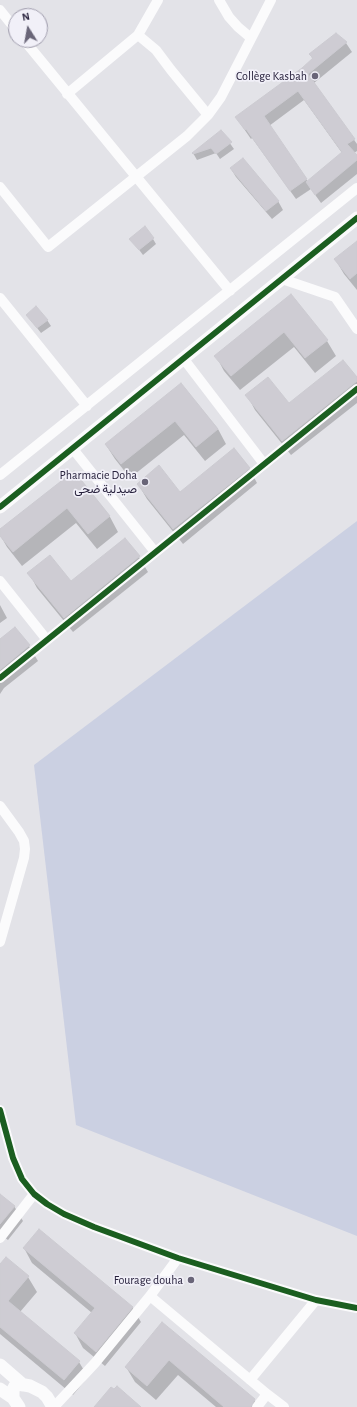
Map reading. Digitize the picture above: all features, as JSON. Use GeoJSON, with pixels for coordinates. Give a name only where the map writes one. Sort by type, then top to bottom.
{"type":"FeatureCollection","features":[{"type":"Feature","properties":{"kind":"street"},"geometry":{"type":"LineString","coordinates":[[67,94],[138,35],[158,0]]}},
{"type":"Feature","properties":{"kind":"street"},"geometry":{"type":"LineString","coordinates":[[219,0],[229,17],[251,38]]}},
{"type":"Feature","properties":{"kind":"street"},"geometry":{"type":"LineString","coordinates":[[0,187],[48,246],[187,136],[208,115],[220,97],[271,0]]}},
{"type":"Feature","properties":{"kind":"street"},"geometry":{"type":"LineString","coordinates":[[0,10],[8,20]]}},
{"type":"Feature","properties":{"kind":"street"},"geometry":{"type":"LineString","coordinates":[[138,35],[156,50],[208,115]]}},
{"type":"Feature","properties":{"kind":"street"},"geometry":{"type":"LineString","coordinates":[[30,48],[230,291]]}},
{"type":"Feature","properties":{"kind":"street"},"geometry":{"type":"LineString","coordinates":[[0,475],[357,188]]}},
{"type":"Feature","properties":{"kind":"street"},"geometry":{"type":"LineString","coordinates":[[0,506],[73,449],[357,218]]}},
{"type":"Feature","properties":{"kind":"street"},"geometry":{"type":"LineString","coordinates":[[282,279],[335,297],[357,329]]}},
{"type":"Feature","properties":{"kind":"street"},"geometry":{"type":"LineString","coordinates":[[0,298],[87,406]]}},
{"type":"Feature","properties":{"kind":"street"},"geometry":{"type":"LineString","coordinates":[[183,358],[264,464]]}},
{"type":"Feature","properties":{"kind":"street"},"geometry":{"type":"LineString","coordinates":[[0,678],[357,389]]}},
{"type":"Feature","properties":{"kind":"street"},"geometry":{"type":"LineString","coordinates":[[73,449],[155,552]]}},
{"type":"Feature","properties":{"kind":"street"},"geometry":{"type":"LineString","coordinates":[[0,582],[47,640]]}},
{"type":"Feature","properties":{"kind":"street"},"geometry":{"type":"LineString","coordinates":[[0,806],[19,832],[24,841],[25,849],[24,858],[0,942]]}},
{"type":"Feature","properties":{"kind":"street"},"geometry":{"type":"LineString","coordinates":[[0,1110],[13,1158],[22,1178],[34,1194],[64,1214],[94,1227],[178,1258],[316,1300],[357,1308]]}},
{"type":"Feature","properties":{"kind":"street"},"geometry":{"type":"LineString","coordinates":[[0,1238],[34,1194]]}},
{"type":"Feature","properties":{"kind":"street"},"geometry":{"type":"LineString","coordinates":[[14,1404],[13,1390],[15,1386],[19,1384],[30,1386],[42,1392],[54,1407],[95,1363],[150,1296],[178,1258]]}},
{"type":"Feature","properties":{"kind":"street"},"geometry":{"type":"LineString","coordinates":[[150,1296],[284,1407]]}},
{"type":"Feature","properties":{"kind":"street"},"geometry":{"type":"LineString","coordinates":[[250,1380],[316,1300]]}},
{"type":"Feature","properties":{"kind":"street"},"geometry":{"type":"LineString","coordinates":[[0,1365],[23,1385]]}},
{"type":"Feature","properties":{"kind":"street"},"geometry":{"type":"LineString","coordinates":[[0,1388],[14,1404]]}},
{"type":"Feature","properties":{"kind":"street"},"geometry":{"type":"LineString","coordinates":[[257,1407],[267,1394]]}},
{"type":"Feature","properties":{"kind":"shaded area"},"geometry":{"type":"Polygon","coordinates":[[[357,521],[357,1236],[76,1125],[34,765],[357,521]]]}},
{"type":"Feature","properties":{"kind":"building"},"geometry":{"type":"Polygon","coordinates":[[[336,33],[347,42],[308,74],[355,139],[347,144],[357,155],[357,160],[315,195],[306,182],[342,152],[298,91],[264,116],[307,179],[290,191],[246,129],[245,130],[235,117],[302,68],[313,58],[309,54],[336,33]]]}},
{"type":"Feature","properties":{"kind":"building"},"geometry":{"type":"Polygon","coordinates":[[[221,130],[232,142],[216,154],[211,148],[193,154],[192,153],[221,130]]]}},
{"type":"Feature","properties":{"kind":"building"},"geometry":{"type":"Polygon","coordinates":[[[243,158],[279,201],[266,211],[230,168],[243,158]]]}},
{"type":"Feature","properties":{"kind":"building"},"geometry":{"type":"Polygon","coordinates":[[[145,226],[154,238],[139,250],[129,239],[145,226]]]}},
{"type":"Feature","properties":{"kind":"building"},"geometry":{"type":"Polygon","coordinates":[[[357,241],[357,273],[350,279],[334,259],[357,241]]]}},
{"type":"Feature","properties":{"kind":"building"},"geometry":{"type":"Polygon","coordinates":[[[291,294],[328,340],[305,358],[284,332],[231,376],[214,356],[291,294]]]}},
{"type":"Feature","properties":{"kind":"building"},"geometry":{"type":"Polygon","coordinates":[[[36,306],[48,320],[37,328],[26,315],[36,306]]]}},
{"type":"Feature","properties":{"kind":"building"},"geometry":{"type":"Polygon","coordinates":[[[343,360],[357,377],[357,381],[282,441],[245,395],[268,377],[289,403],[343,360]]]}},
{"type":"Feature","properties":{"kind":"building"},"geometry":{"type":"Polygon","coordinates":[[[181,383],[218,429],[196,447],[175,421],[121,464],[105,444],[181,383]]]}},
{"type":"Feature","properties":{"kind":"building"},"geometry":{"type":"Polygon","coordinates":[[[234,448],[250,468],[173,529],[137,484],[159,465],[180,492],[234,448]]]}},
{"type":"Feature","properties":{"kind":"building"},"geometry":{"type":"Polygon","coordinates":[[[74,471],[110,516],[88,534],[67,508],[13,552],[0,536],[0,529],[74,471]]]}},
{"type":"Feature","properties":{"kind":"building"},"geometry":{"type":"Polygon","coordinates":[[[125,538],[140,556],[64,618],[27,573],[50,555],[71,581],[125,538]]]}},
{"type":"Feature","properties":{"kind":"building"},"geometry":{"type":"Polygon","coordinates":[[[15,627],[30,645],[0,670],[0,639],[15,627]]]}},
{"type":"Feature","properties":{"kind":"building"},"geometry":{"type":"Polygon","coordinates":[[[0,1194],[15,1206],[0,1224],[0,1194]]]}},
{"type":"Feature","properties":{"kind":"building"},"geometry":{"type":"Polygon","coordinates":[[[39,1229],[133,1307],[96,1352],[74,1333],[95,1308],[23,1248],[39,1229]]]}},
{"type":"Feature","properties":{"kind":"building"},"geometry":{"type":"Polygon","coordinates":[[[6,1257],[29,1276],[8,1301],[80,1361],[64,1380],[0,1327],[0,1264],[6,1257]]]}},
{"type":"Feature","properties":{"kind":"building"},"geometry":{"type":"Polygon","coordinates":[[[162,1322],[255,1399],[251,1407],[224,1407],[169,1360],[147,1386],[125,1367],[162,1322]]]}},
{"type":"Feature","properties":{"kind":"building"},"geometry":{"type":"Polygon","coordinates":[[[117,1386],[141,1407],[94,1407],[111,1387],[114,1389],[117,1386]]]}},
{"type":"Feature","properties":{"kind":"cycle path"},"geometry":{"type":"LineString","coordinates":[[0,507],[357,218]]}},
{"type":"Feature","properties":{"kind":"cycle path"},"geometry":{"type":"LineString","coordinates":[[0,678],[357,389]]}},
{"type":"Feature","properties":{"kind":"cycle path"},"geometry":{"type":"LineString","coordinates":[[0,1110],[13,1158],[22,1179],[34,1194],[64,1214],[94,1227],[178,1258],[316,1300],[357,1308]]}},
{"type":"Feature","properties":{"kind":"place","name":"Collège Kasbah"},"geometry":{"type":"Point","coordinates":[315,76]}},
{"type":"Feature","properties":{"kind":"place","name":"Pharmacie Doha صيدلية ضحى"},"geometry":{"type":"Point","coordinates":[145,482]}},
{"type":"Feature","properties":{"kind":"place","name":"Fourage douha"},"geometry":{"type":"Point","coordinates":[191,1280]}}]}
